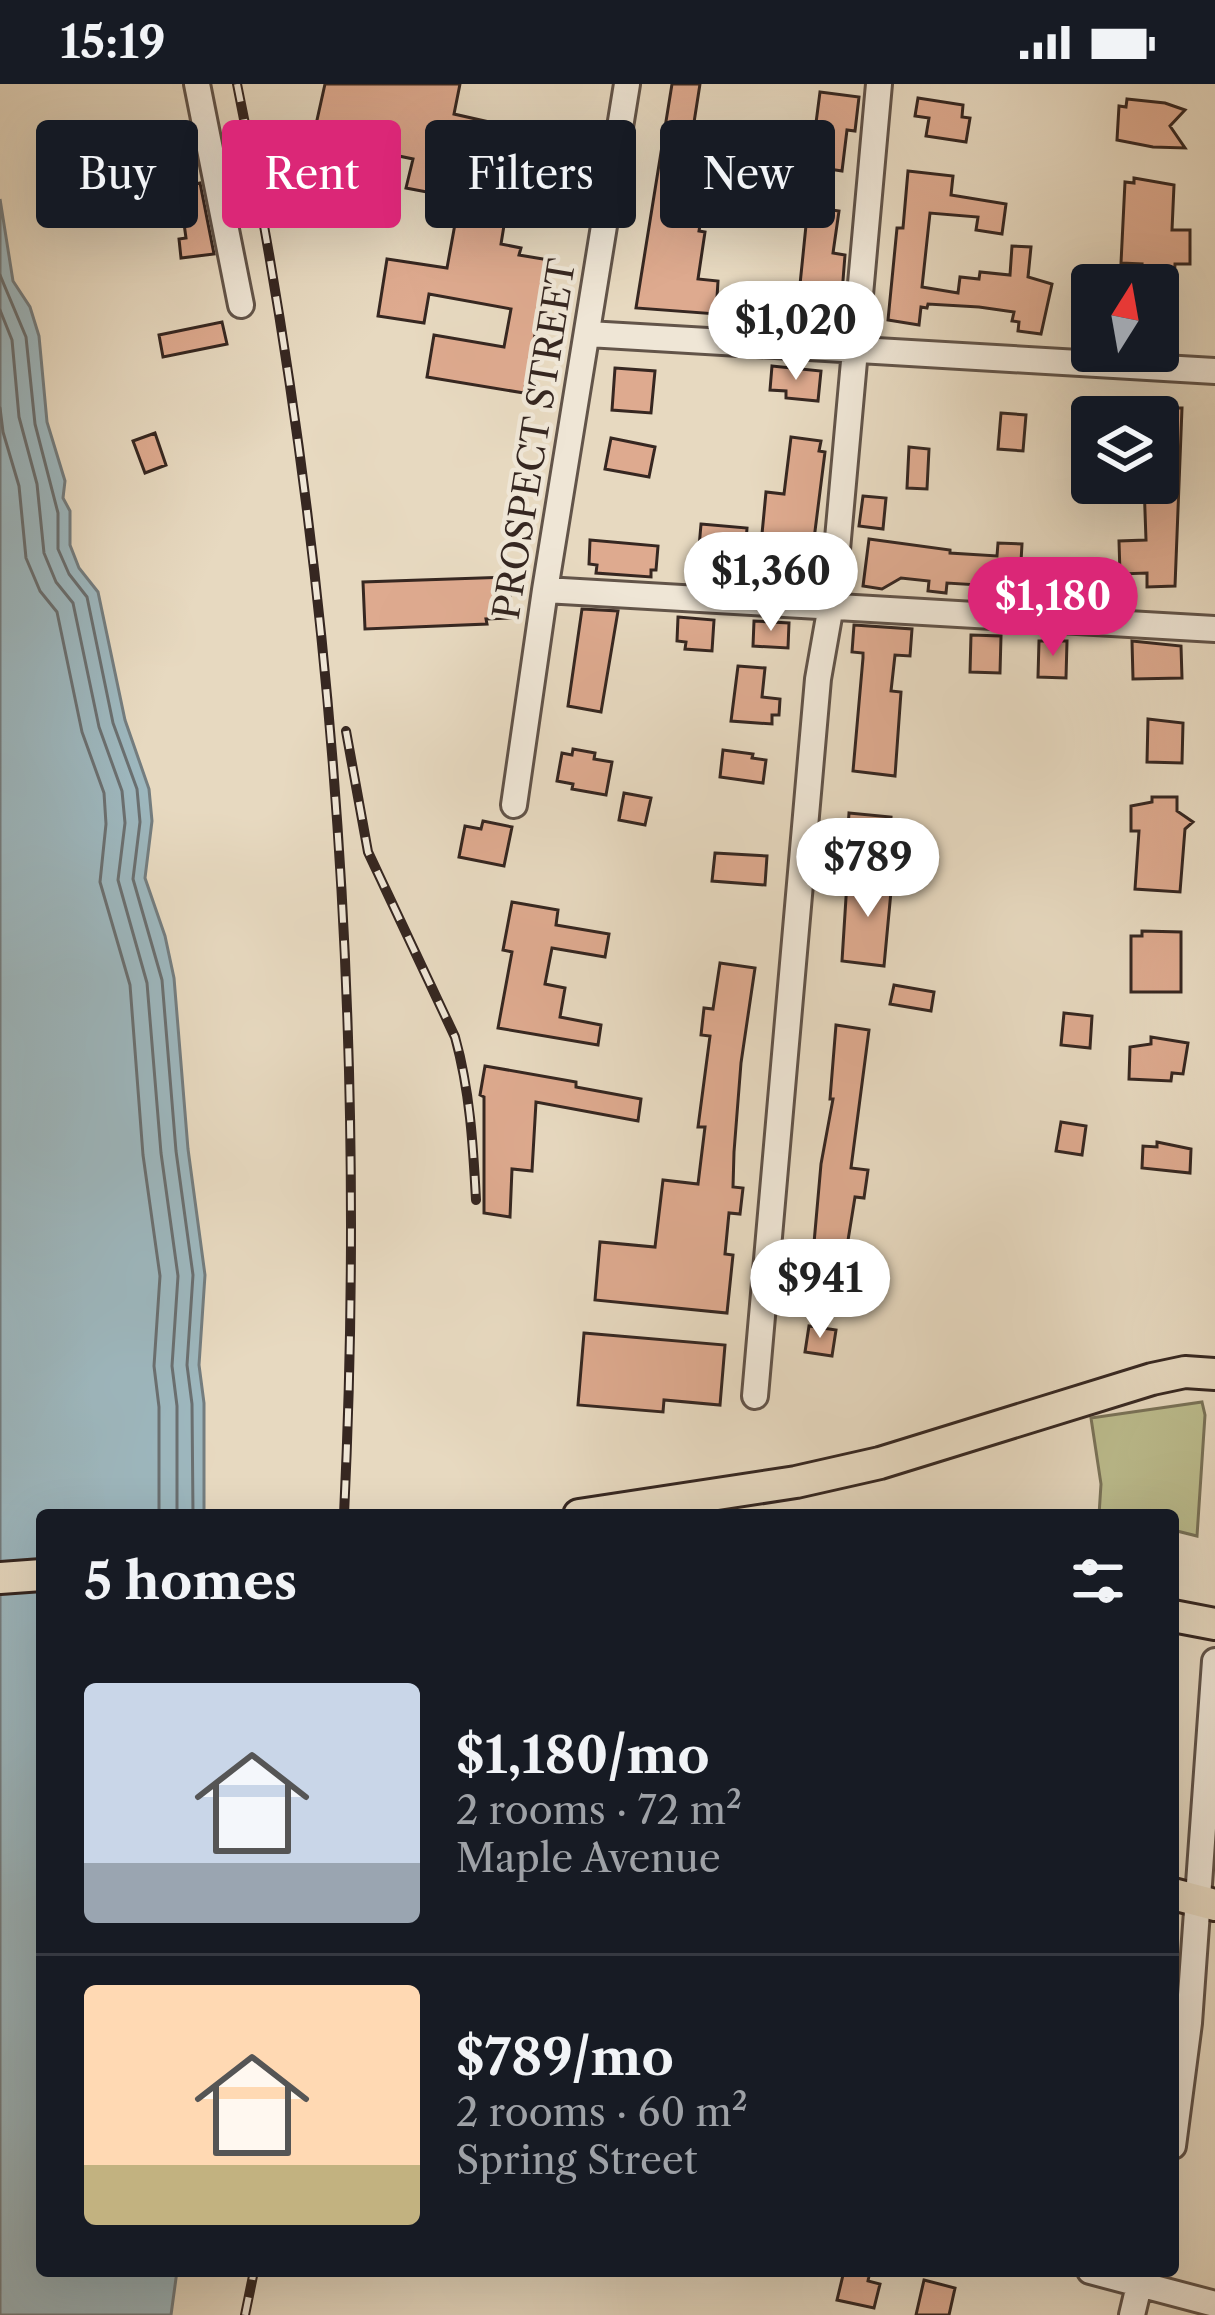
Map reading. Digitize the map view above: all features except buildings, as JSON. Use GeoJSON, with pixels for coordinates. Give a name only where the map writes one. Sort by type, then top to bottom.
{"type":"FeatureCollection","features":[{"type":"Feature","properties":{"kind":"main road"},"geometry":{"type":"LineString","coordinates":[[616,1509],[834,1474],[1152,1379],[1186,1372],[1215,1374]]}},
{"type":"Feature","properties":{"kind":"main road"},"geometry":{"type":"LineString","coordinates":[[0,1578],[36,1575]]}},
{"type":"Feature","properties":{"kind":"main road"},"geometry":{"type":"LineString","coordinates":[[1179,1617],[1215,1624]]}},
{"type":"Feature","properties":{"kind":"street"},"geometry":{"type":"LineString","coordinates":[[197,84],[241,305]]}},
{"type":"Feature","properties":{"kind":"street","name":"PROSPECT STREET"},"geometry":{"type":"LineString","coordinates":[[514,806],[544,590],[627,84]]}},
{"type":"Feature","properties":{"kind":"street"},"geometry":{"type":"LineString","coordinates":[[755,1396],[818,679],[829,608],[879,84]]}},
{"type":"Feature","properties":{"kind":"street"},"geometry":{"type":"LineString","coordinates":[[589,334],[1215,371]]}},
{"type":"Feature","properties":{"kind":"street"},"geometry":{"type":"LineString","coordinates":[[544,590],[1215,629]]}},
{"type":"Feature","properties":{"kind":"street"},"geometry":{"type":"LineString","coordinates":[[1179,2104],[1188,2040],[1215,1661]]}},
{"type":"Feature","properties":{"kind":"street"},"geometry":{"type":"LineString","coordinates":[[1132,2315],[1141,2278],[1215,2304]]}},
{"type":"Feature","properties":{"kind":"green space"},"geometry":{"type":"Polygon","coordinates":[[[1202,1402],[1197,1536],[1179,1532],[1179,1509],[1099,1509],[1101,1484],[1091,1418],[1202,1402]]]}},
{"type":"Feature","properties":{"kind":"water"},"geometry":{"type":"Polygon","coordinates":[[[0,199],[13,281],[30,307],[39,336],[47,422],[70,511],[70,545],[79,568],[98,592],[125,720],[149,789],[152,821],[145,878],[174,978],[188,1149],[205,1275],[199,1365],[204,1403],[204,1509],[36,1509],[36,2277],[176,2277],[171,2315],[0,2315],[0,199]]]}},
{"type":"Feature","properties":{"kind":"railway"},"geometry":{"type":"LineString","coordinates":[[237,84],[297,439],[335,796],[350,1155],[344,1509]]}},
{"type":"Feature","properties":{"kind":"railway"},"geometry":{"type":"LineString","coordinates":[[346,731],[368,852],[455,1037],[467,1098],[476,1200]]}},
{"type":"Feature","properties":{"kind":"railway"},"geometry":{"type":"LineString","coordinates":[[245,2315],[253,2277]]}}]}
